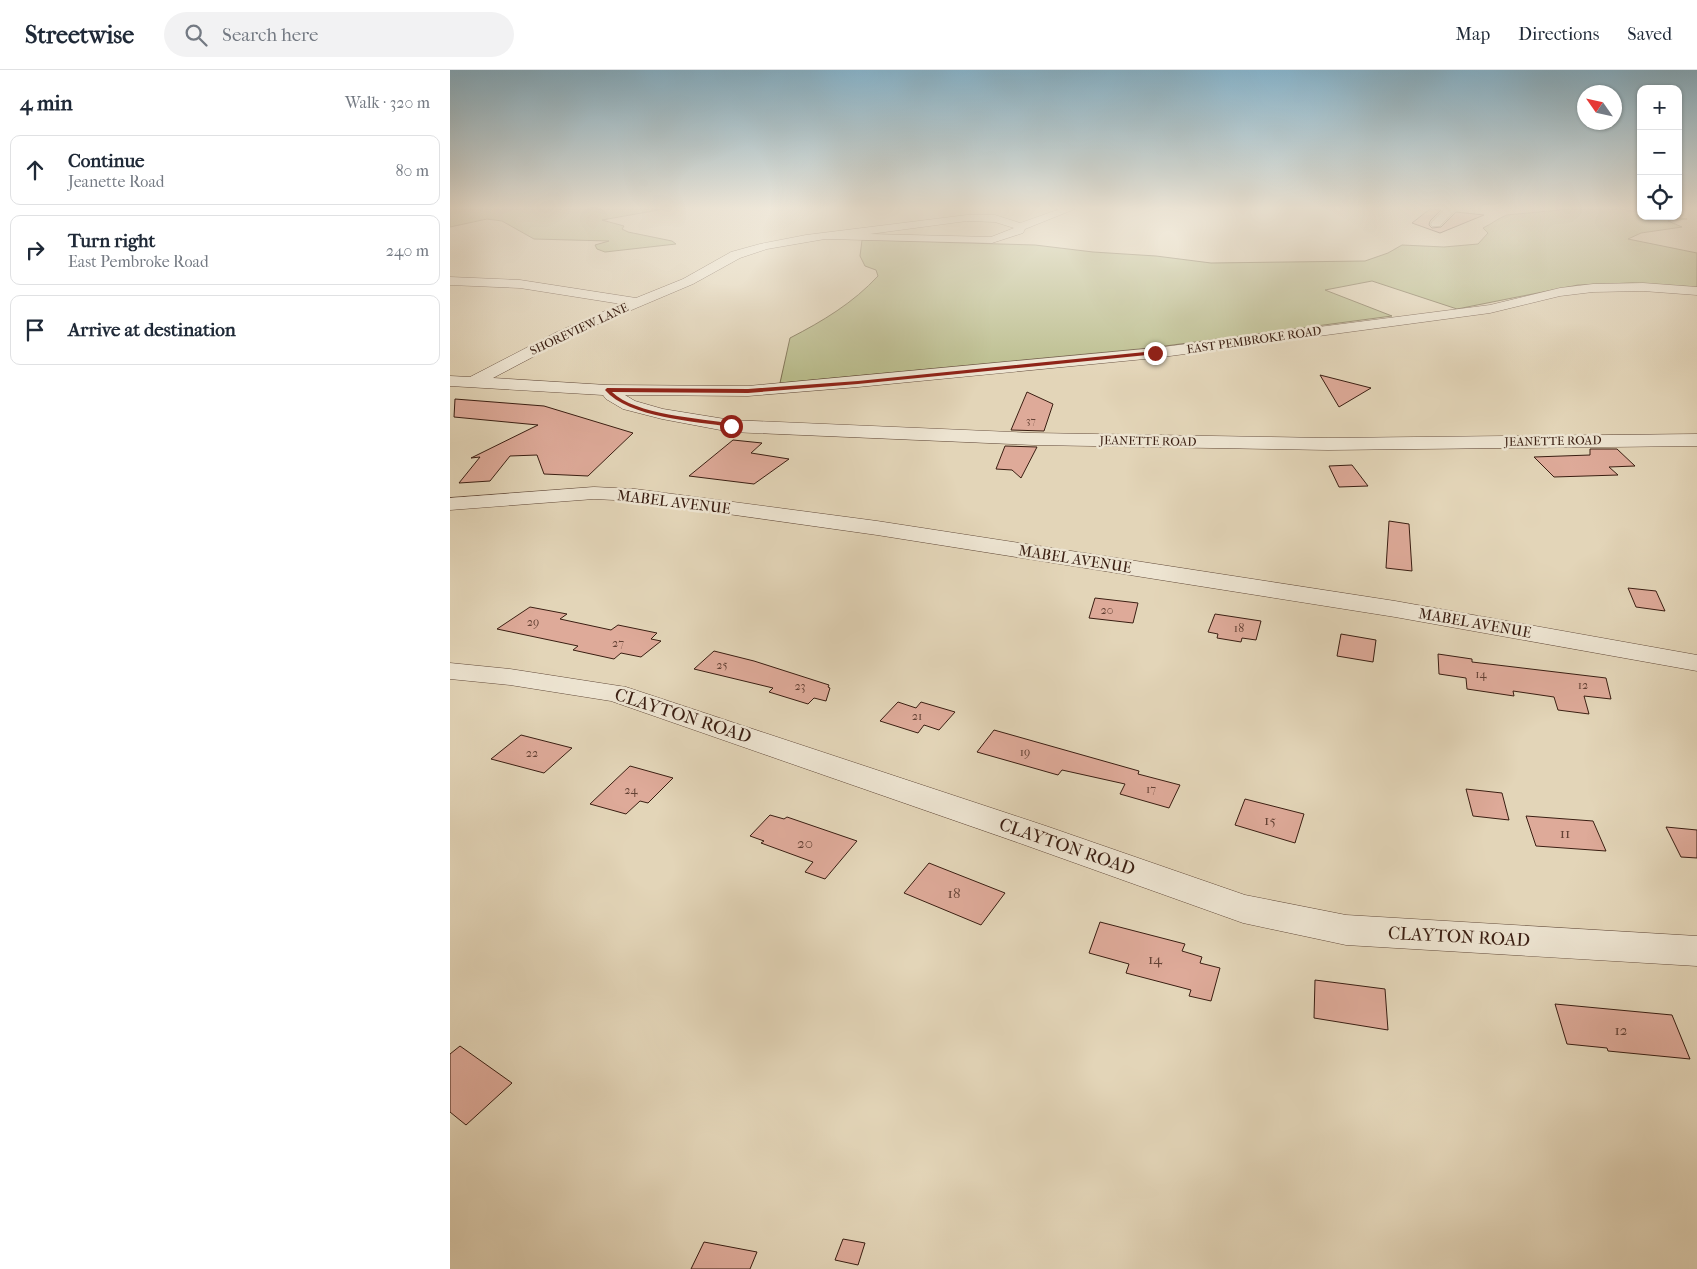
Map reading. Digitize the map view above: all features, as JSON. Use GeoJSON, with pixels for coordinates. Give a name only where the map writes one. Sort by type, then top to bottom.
{"type":"FeatureCollection","features":[{"type":"Feature","properties":{"kind":"street","name":"SHOREVIEW LANE"},"geometry":{"type":"LineString","coordinates":[[474,382],[553,339],[682,284],[718,265]]}},
{"type":"Feature","properties":{"kind":"street"},"geometry":{"type":"LineString","coordinates":[[450,281],[478,280],[514,283],[637,302]]}},
{"type":"Feature","properties":{"kind":"street","name":"EAST PEMBROKE ROAD"},"geometry":{"type":"LineString","coordinates":[[450,381],[607,390],[748,391],[1155,353],[1490,309],[1560,292],[1593,288],[1643,287],[1697,290]]}},
{"type":"Feature","properties":{"kind":"street","name":"JEANETTE ROAD"},"geometry":{"type":"LineString","coordinates":[[607,390],[615,398],[629,405],[662,414],[731,426],[1034,439],[1328,444],[1697,440]]}},
{"type":"Feature","properties":{"kind":"street","name":"MABEL AVENUE"},"geometry":{"type":"LineString","coordinates":[[450,504],[594,493],[635,495],[877,528],[1395,609],[1697,663]]}},
{"type":"Feature","properties":{"kind":"street","name":"CLAYTON ROAD"},"geometry":{"type":"LineString","coordinates":[[450,671],[510,677],[616,693],[1034,835],[1243,909],[1346,930],[1697,951]]}},
{"type":"Feature","properties":{"kind":"green space"},"geometry":{"type":"Polygon","coordinates":[[[864,265],[1697,265],[1697,287],[1632,283],[1578,285],[1457,309],[1372,281],[1325,290],[1392,316],[1150,348],[780,383],[790,338],[837,311],[858,295],[878,276],[876,270],[864,265]]]}},
{"type":"Feature","properties":{"kind":"building"},"geometry":{"type":"Polygon","coordinates":[[[1320,375],[1371,388],[1339,407],[1320,375]]]}},
{"type":"Feature","properties":{"kind":"building"},"geometry":{"type":"Polygon","coordinates":[[[1027,392],[1053,404],[1044,431],[1011,430],[1027,392]]]}},
{"type":"Feature","properties":{"kind":"building"},"geometry":{"type":"Polygon","coordinates":[[[455,399],[544,406],[633,433],[588,476],[544,474],[537,455],[510,456],[490,481],[459,483],[480,457],[471,458],[538,425],[454,417],[455,399]]]}},
{"type":"Feature","properties":{"kind":"building"},"geometry":{"type":"Polygon","coordinates":[[[733,440],[762,443],[751,453],[789,459],[754,484],[689,476],[733,440]]]}},
{"type":"Feature","properties":{"kind":"building"},"geometry":{"type":"Polygon","coordinates":[[[1005,446],[1037,447],[1021,478],[1012,470],[996,469],[1005,446]]]}},
{"type":"Feature","properties":{"kind":"building"},"geometry":{"type":"Polygon","coordinates":[[[1590,449],[1617,449],[1635,466],[1609,467],[1618,475],[1554,477],[1534,457],[1590,455],[1590,449]]]}},
{"type":"Feature","properties":{"kind":"building"},"geometry":{"type":"Polygon","coordinates":[[[1352,465],[1368,486],[1339,487],[1329,466],[1352,465]]]}},
{"type":"Feature","properties":{"kind":"building"},"geometry":{"type":"Polygon","coordinates":[[[1389,521],[1409,524],[1412,571],[1386,568],[1389,521]]]}},
{"type":"Feature","properties":{"kind":"building"},"geometry":{"type":"Polygon","coordinates":[[[1628,588],[1656,591],[1665,611],[1636,607],[1628,588]]]}},
{"type":"Feature","properties":{"kind":"building"},"geometry":{"type":"Polygon","coordinates":[[[1095,598],[1138,603],[1133,623],[1089,618],[1095,598]]]}},
{"type":"Feature","properties":{"kind":"building"},"geometry":{"type":"Polygon","coordinates":[[[530,607],[567,614],[560,619],[611,630],[618,625],[657,633],[651,639],[661,641],[641,657],[621,653],[614,659],[573,650],[578,646],[497,629],[530,607]]]}},
{"type":"Feature","properties":{"kind":"building"},"geometry":{"type":"Polygon","coordinates":[[[1215,614],[1261,621],[1256,640],[1242,638],[1241,642],[1217,638],[1218,634],[1208,632],[1215,614]]]}},
{"type":"Feature","properties":{"kind":"building"},"geometry":{"type":"Polygon","coordinates":[[[1341,634],[1376,640],[1373,662],[1337,656],[1341,634]]]}},
{"type":"Feature","properties":{"kind":"building"},"geometry":{"type":"Polygon","coordinates":[[[714,651],[754,661],[829,685],[828,687],[830,688],[826,701],[814,698],[808,704],[769,692],[773,688],[694,669],[714,651]]]}},
{"type":"Feature","properties":{"kind":"building"},"geometry":{"type":"Polygon","coordinates":[[[1438,654],[1472,659],[1472,662],[1606,678],[1611,699],[1584,696],[1589,714],[1558,710],[1554,697],[1513,691],[1514,696],[1467,689],[1466,678],[1439,674],[1438,654]]]}},
{"type":"Feature","properties":{"kind":"building"},"geometry":{"type":"Polygon","coordinates":[[[898,702],[916,708],[921,702],[955,712],[939,730],[924,725],[918,733],[880,721],[898,702]]]}},
{"type":"Feature","properties":{"kind":"building"},"geometry":{"type":"Polygon","coordinates":[[[994,730],[1139,771],[1138,774],[1180,785],[1169,808],[1120,794],[1125,784],[1062,770],[1058,775],[977,752],[994,730]]]}},
{"type":"Feature","properties":{"kind":"building"},"geometry":{"type":"Polygon","coordinates":[[[521,735],[572,748],[544,773],[491,759],[521,735]]]}},
{"type":"Feature","properties":{"kind":"building"},"geometry":{"type":"Polygon","coordinates":[[[630,766],[673,778],[648,803],[640,801],[626,814],[590,804],[630,766]]]}},
{"type":"Feature","properties":{"kind":"building"},"geometry":{"type":"Polygon","coordinates":[[[1466,789],[1502,793],[1509,820],[1473,816],[1466,789]]]}},
{"type":"Feature","properties":{"kind":"building"},"geometry":{"type":"Polygon","coordinates":[[[1245,799],[1304,814],[1295,843],[1235,825],[1245,799]]]}},
{"type":"Feature","properties":{"kind":"building"},"geometry":{"type":"Polygon","coordinates":[[[770,815],[784,819],[787,817],[857,841],[825,879],[805,872],[813,862],[761,843],[764,841],[750,836],[770,815]]]}},
{"type":"Feature","properties":{"kind":"building"},"geometry":{"type":"Polygon","coordinates":[[[1526,816],[1593,821],[1606,851],[1536,846],[1526,816]]]}},
{"type":"Feature","properties":{"kind":"building"},"geometry":{"type":"Polygon","coordinates":[[[1666,827],[1697,830],[1697,858],[1681,857],[1666,827]]]}},
{"type":"Feature","properties":{"kind":"building"},"geometry":{"type":"Polygon","coordinates":[[[929,863],[1005,893],[981,925],[904,893],[929,863]]]}},
{"type":"Feature","properties":{"kind":"building"},"geometry":{"type":"Polygon","coordinates":[[[1100,922],[1185,944],[1182,951],[1202,957],[1200,963],[1220,968],[1211,1001],[1189,996],[1191,990],[1126,973],[1129,964],[1089,953],[1100,922]]]}},
{"type":"Feature","properties":{"kind":"building"},"geometry":{"type":"Polygon","coordinates":[[[1315,980],[1385,989],[1388,1030],[1314,1018],[1315,980]]]}},
{"type":"Feature","properties":{"kind":"building"},"geometry":{"type":"Polygon","coordinates":[[[1555,1004],[1672,1015],[1690,1059],[1608,1051],[1607,1048],[1567,1044],[1555,1004]]]}},
{"type":"Feature","properties":{"kind":"building"},"geometry":{"type":"Polygon","coordinates":[[[460,1046],[512,1083],[466,1125],[450,1112],[450,1054],[460,1046]]]}},
{"type":"Feature","properties":{"kind":"building"},"geometry":{"type":"Polygon","coordinates":[[[843,1239],[865,1243],[858,1265],[835,1260],[843,1239]]]}},
{"type":"Feature","properties":{"kind":"building"},"geometry":{"type":"Polygon","coordinates":[[[704,1242],[757,1252],[750,1269],[691,1269],[704,1242]]]}},
{"type":"Feature","properties":{"kind":"route"},"geometry":{"type":"LineString","coordinates":[[731,426],[662,414],[629,405],[615,398],[607,390],[748,391],[1155,353]]}}]}
